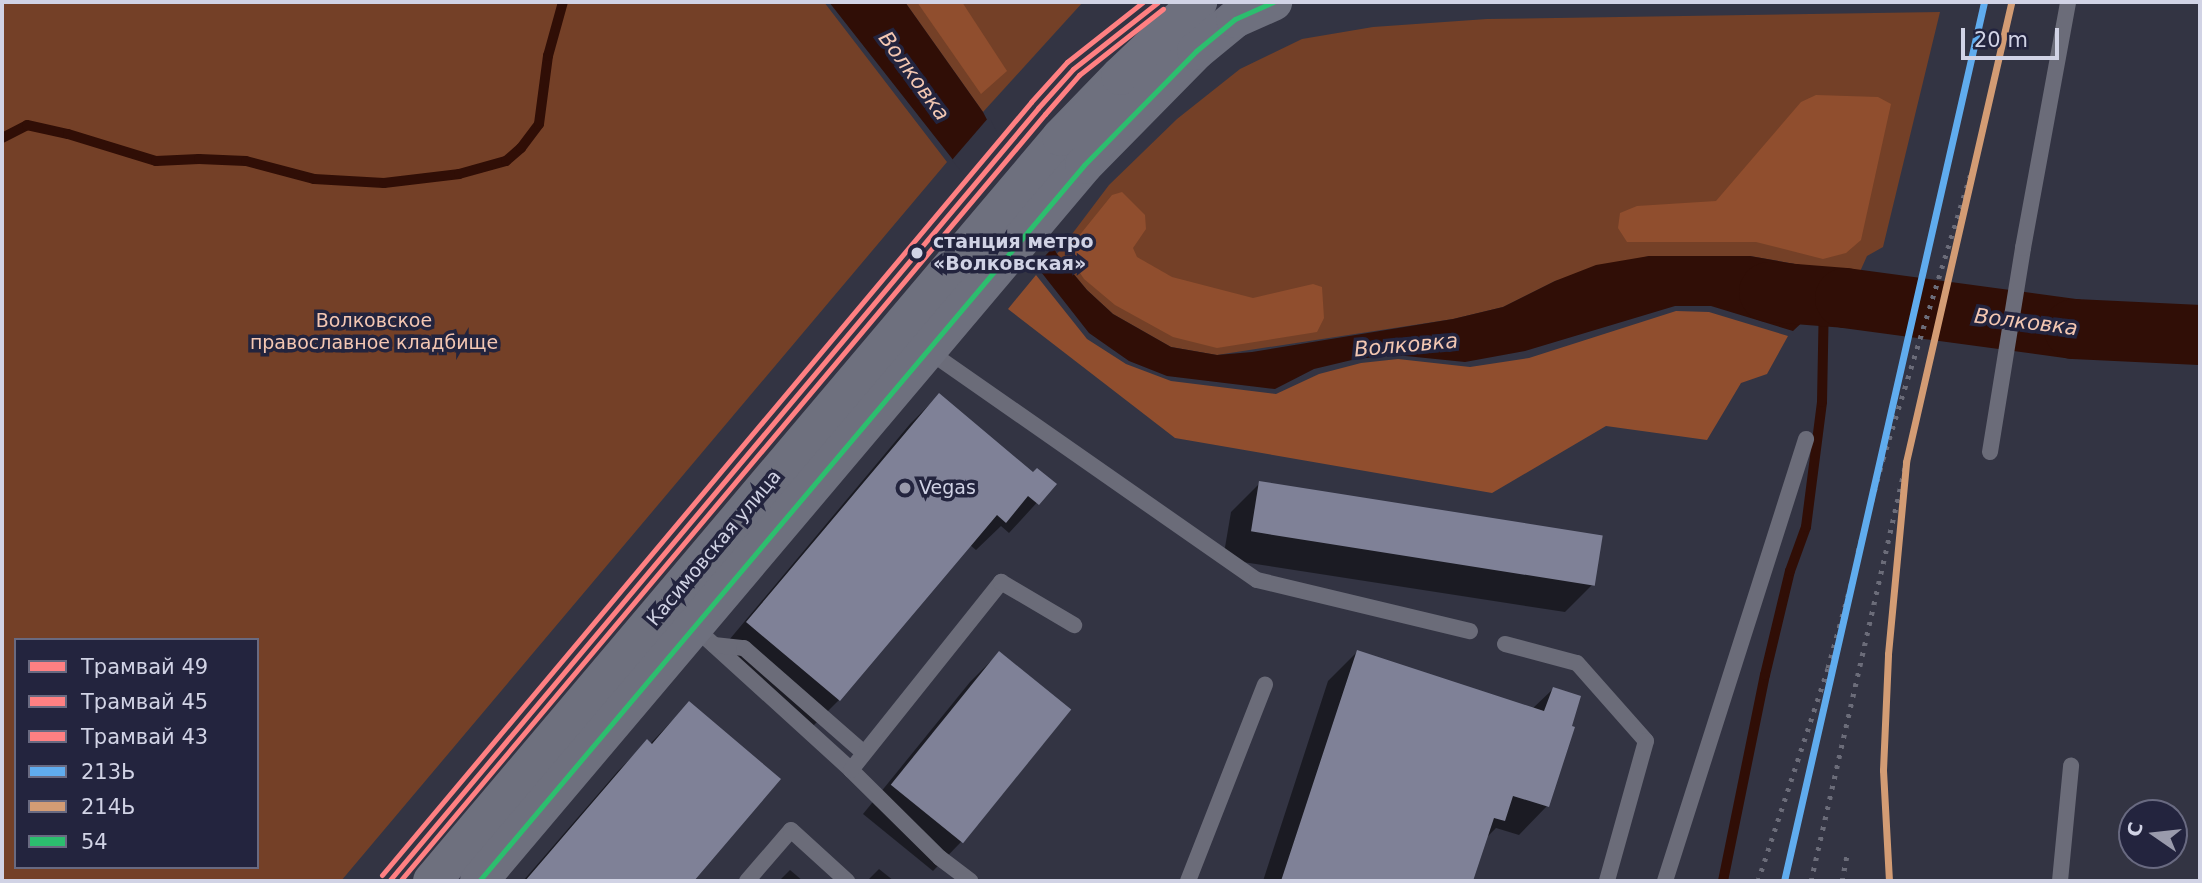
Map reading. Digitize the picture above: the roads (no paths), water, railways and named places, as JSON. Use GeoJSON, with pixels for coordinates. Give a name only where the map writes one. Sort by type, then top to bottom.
{"type":"FeatureCollection","features":[{"type":"Feature","properties":{"kind":"main road"},"geometry":{"type":"LineString","coordinates":[[1006,228],[1073,151],[1120,76],[1198,2]]}},
{"type":"Feature","properties":{"kind":"main road"},"geometry":{"type":"LineString","coordinates":[[1073,151],[1144,101],[1196,51],[1244,11],[1273,2]]}},
{"type":"Feature","properties":{"kind":"main road","name":"Касимовская улица"},"geometry":{"type":"LineString","coordinates":[[479,881],[926,349],[1006,228]]}},
{"type":"Feature","properties":{"kind":"main road","name":"Касимовская улица"},"geometry":{"type":"LineString","coordinates":[[432,881],[692,625],[1006,228]]}},
{"type":"Feature","properties":{"kind":"lane"},"geometry":{"type":"LineString","coordinates":[[1990,452],[2023,248],[2068,2]]}},
{"type":"Feature","properties":{"kind":"lane"},"geometry":{"type":"LineString","coordinates":[[926,349],[1257,580],[1469,631]]}},
{"type":"Feature","properties":{"kind":"lane"},"geometry":{"type":"LineString","coordinates":[[1665,881],[1806,439]]}},
{"type":"Feature","properties":{"kind":"lane"},"geometry":{"type":"LineString","coordinates":[[851,770],[1001,582],[1074,625]]}},
{"type":"Feature","properties":{"kind":"lane"},"geometry":{"type":"LineString","coordinates":[[692,625],[744,648],[864,754]]}},
{"type":"Feature","properties":{"kind":"lane"},"geometry":{"type":"LineString","coordinates":[[692,625],[851,770],[940,858],[970,881]]}},
{"type":"Feature","properties":{"kind":"lane"},"geometry":{"type":"LineString","coordinates":[[1505,644],[1577,663],[1646,741],[1607,881]]}},
{"type":"Feature","properties":{"kind":"lane"},"geometry":{"type":"LineString","coordinates":[[1188,881],[1265,685]]}},
{"type":"Feature","properties":{"kind":"lane"},"geometry":{"type":"LineString","coordinates":[[2060,881],[2071,766]]}},
{"type":"Feature","properties":{"kind":"lane"},"geometry":{"type":"LineString","coordinates":[[747,881],[791,830],[847,881]]}},
{"type":"Feature","properties":{"kind":"water"},"geometry":{"type":"Polygon","coordinates":[[[829,2],[905,2],[983,112],[1057,254],[1087,290],[1113,314],[1171,347],[1217,355],[1252,352],[1453,319],[1503,307],[1555,281],[1596,265],[1649,256],[1750,256],[1806,266],[1854,285],[1848,311],[1811,314],[1793,331],[1711,306],[1675,306],[1525,351],[1465,362],[1396,355],[1356,359],[1314,369],[1275,389],[1167,376],[1129,361],[1089,333],[829,2]]]}},
{"type":"Feature","properties":{"kind":"waterway"},"geometry":{"type":"LineString","coordinates":[[2,138],[27,125],[68,134],[156,161],[246,161],[314,179],[384,183],[459,174],[506,161],[521,148],[539,124],[548,56],[563,2]]}},
{"type":"Feature","properties":{"kind":"waterway","name":"Волковка"},"geometry":{"type":"LineString","coordinates":[[1769,292],[1845,298],[2074,329],[2200,335]]}},
{"type":"Feature","properties":{"kind":"waterway"},"geometry":{"type":"LineString","coordinates":[[1723,881],[1765,675],[1790,571],[1806,527],[1822,402],[1824,301]]}},
{"type":"Feature","properties":{"kind":"railway"},"geometry":{"type":"LineString","coordinates":[[1858,552],[1883,459],[1972,169]]}},
{"type":"Feature","properties":{"kind":"railway"},"geometry":{"type":"LineString","coordinates":[[1811,881],[1906,462]]}},
{"type":"Feature","properties":{"kind":"railway"},"geometry":{"type":"LineString","coordinates":[[1758,881],[1828,668],[1852,581]]}},
{"type":"Feature","properties":{"kind":"railway"},"geometry":{"type":"LineString","coordinates":[[1842,881],[1847,856]]}},
{"type":"Feature","properties":{"kind":"tram line","name":"43"},"geometry":{"type":"LineString","coordinates":[[382,875],[1031,102],[1067,62],[1143,2]]}},
{"type":"Feature","properties":{"kind":"tram line","name":"49"},"geometry":{"type":"LineString","coordinates":[[389,881],[1038,108],[1073,69],[1158,2]]}},
{"type":"Feature","properties":{"kind":"tram line","name":"45"},"geometry":{"type":"LineString","coordinates":[[400,881],[1079,75],[1163,9]]}},
{"type":"Feature","properties":{"kind":"place","name":"станция метро «Волковская»"},"geometry":{"type":"Point","coordinates":[917,253]}},
{"type":"Feature","properties":{"kind":"place","name":"Vegas"},"geometry":{"type":"Point","coordinates":[905,488]}},
{"type":"Feature","properties":{"kind":"park label","name":"Волковское православное кладбище"},"geometry":{"type":"Point","coordinates":[374,332]}}]}
